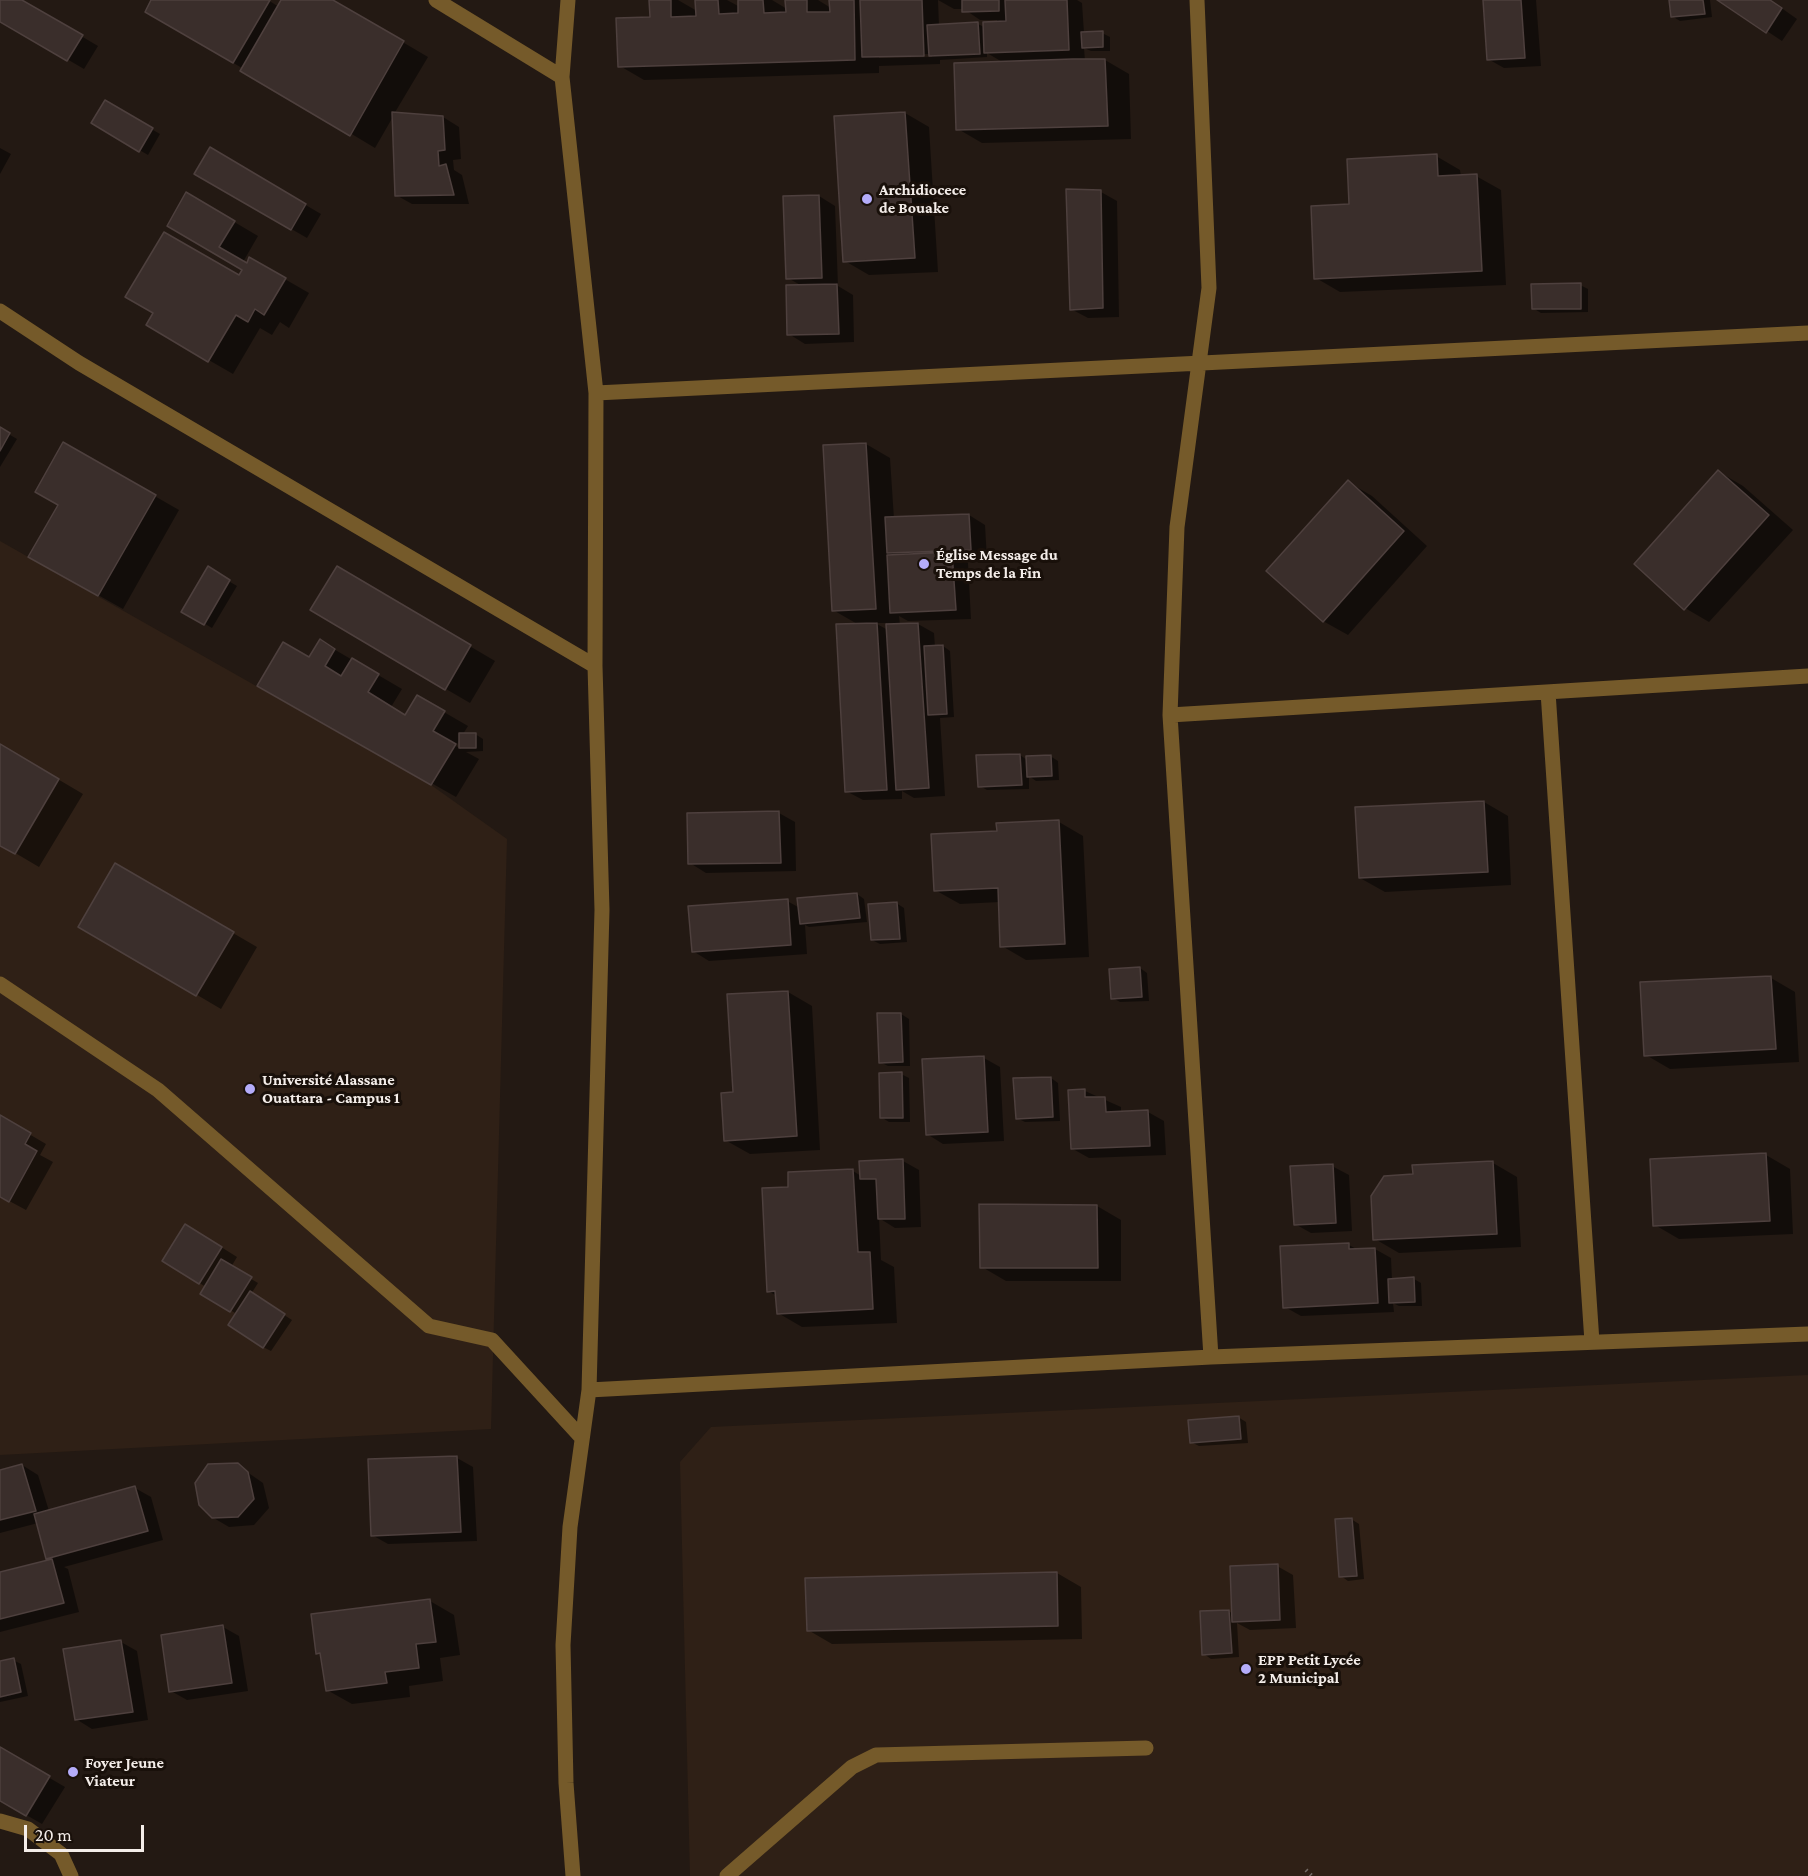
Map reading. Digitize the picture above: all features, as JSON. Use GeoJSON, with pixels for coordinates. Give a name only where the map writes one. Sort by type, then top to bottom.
{"type":"FeatureCollection","features":[{"type":"Feature","properties":{"kind":"street"},"geometry":{"type":"LineString","coordinates":[[436,0],[562,76]]}},
{"type":"Feature","properties":{"kind":"street"},"geometry":{"type":"LineString","coordinates":[[568,0],[562,76],[596,393],[595,666],[602,910],[589,1390],[570,1527],[563,1645],[566,1783],[573,1876]]}},
{"type":"Feature","properties":{"kind":"street"},"geometry":{"type":"LineString","coordinates":[[1197,0],[1209,288],[1177,527],[1170,715],[1211,1357]]}},
{"type":"Feature","properties":{"kind":"street"},"geometry":{"type":"LineString","coordinates":[[0,311],[79,363],[595,666]]}},
{"type":"Feature","properties":{"kind":"street"},"geometry":{"type":"LineString","coordinates":[[596,393],[1808,333]]}},
{"type":"Feature","properties":{"kind":"street"},"geometry":{"type":"LineString","coordinates":[[1170,715],[1808,676]]}},
{"type":"Feature","properties":{"kind":"street"},"geometry":{"type":"LineString","coordinates":[[1548,692],[1592,1342]]}},
{"type":"Feature","properties":{"kind":"street"},"geometry":{"type":"LineString","coordinates":[[0,984],[158,1090],[429,1326],[492,1340],[581,1437]]}},
{"type":"Feature","properties":{"kind":"street"},"geometry":{"type":"LineString","coordinates":[[589,1390],[1211,1357],[1808,1334]]}},
{"type":"Feature","properties":{"kind":"street"},"geometry":{"type":"LineString","coordinates":[[727,1876],[852,1767],[876,1755],[1146,1748]]}},
{"type":"Feature","properties":{"kind":"street"},"geometry":{"type":"LineString","coordinates":[[0,1821],[28,1829],[61,1854],[70,1876]]}},
{"type":"Feature","properties":{"kind":"path"},"geometry":{"type":"LineString","coordinates":[[1306,1870],[1312,1876]]}},
{"type":"Feature","properties":{"kind":"shaded area","name":"Université Alassane Ouattara - Campus 1"},"geometry":{"type":"Polygon","coordinates":[[[0,541],[431,785],[507,839],[491,1429],[0,1455],[0,541]]]}},
{"type":"Feature","properties":{"kind":"shaded area","name":"EPP Petit Lycée 2 Municipal"},"geometry":{"type":"Polygon","coordinates":[[[1808,1375],[1808,1876],[690,1876],[680,1462],[711,1427],[1808,1375]]]}},
{"type":"Feature","properties":{"kind":"building"},"geometry":{"type":"Polygon","coordinates":[[[0,0],[22,0],[83,35],[67,61],[0,22],[0,0]]]}},
{"type":"Feature","properties":{"kind":"building"},"geometry":{"type":"Polygon","coordinates":[[[151,0],[270,0],[233,63],[145,12],[151,0]]]}},
{"type":"Feature","properties":{"kind":"building"},"geometry":{"type":"Polygon","coordinates":[[[281,0],[333,0],[404,41],[350,136],[240,71],[281,0]]]}},
{"type":"Feature","properties":{"kind":"building"},"geometry":{"type":"Polygon","coordinates":[[[649,0],[671,0],[671,17],[696,16],[695,0],[718,0],[719,14],[738,13],[738,0],[763,0],[764,13],[786,12],[785,0],[807,0],[807,12],[830,12],[829,0],[854,0],[855,60],[618,67],[616,18],[650,17],[649,0]]]}},
{"type":"Feature","properties":{"kind":"building"},"geometry":{"type":"Polygon","coordinates":[[[860,0],[922,0],[924,56],[862,57],[860,0]]]}},
{"type":"Feature","properties":{"kind":"building"},"geometry":{"type":"Polygon","coordinates":[[[962,0],[999,0],[999,11],[962,12],[962,0]]]}},
{"type":"Feature","properties":{"kind":"building"},"geometry":{"type":"Polygon","coordinates":[[[1005,0],[1067,0],[1069,50],[984,53],[983,22],[1006,21],[1005,0]]]}},
{"type":"Feature","properties":{"kind":"building"},"geometry":{"type":"Polygon","coordinates":[[[1483,0],[1521,0],[1525,58],[1487,60],[1483,0]]]}},
{"type":"Feature","properties":{"kind":"building"},"geometry":{"type":"Polygon","coordinates":[[[1669,0],[1703,0],[1705,14],[1671,17],[1669,0]]]}},
{"type":"Feature","properties":{"kind":"building"},"geometry":{"type":"Polygon","coordinates":[[[1717,0],[1770,0],[1782,8],[1766,33],[1717,0]]]}},
{"type":"Feature","properties":{"kind":"building"},"geometry":{"type":"Polygon","coordinates":[[[978,22],[980,54],[929,56],[927,25],[978,22]]]}},
{"type":"Feature","properties":{"kind":"building"},"geometry":{"type":"Polygon","coordinates":[[[1103,31],[1103,47],[1082,48],[1081,32],[1103,31]]]}},
{"type":"Feature","properties":{"kind":"building"},"geometry":{"type":"Polygon","coordinates":[[[1105,59],[1108,126],[956,130],[954,63],[1105,59]]]}},
{"type":"Feature","properties":{"kind":"building"},"geometry":{"type":"Polygon","coordinates":[[[105,100],[153,128],[139,152],[91,123],[105,100]]]}},
{"type":"Feature","properties":{"kind":"building"},"geometry":{"type":"Polygon","coordinates":[[[392,112],[443,116],[445,150],[438,151],[439,166],[446,164],[454,195],[395,196],[392,112]]]}},
{"type":"Feature","properties":{"kind":"building"},"geometry":{"type":"Polygon","coordinates":[[[905,112],[915,258],[843,262],[834,116],[905,112]]]}},
{"type":"Feature","properties":{"kind":"building"},"geometry":{"type":"Polygon","coordinates":[[[210,147],[306,204],[291,230],[194,174],[210,147]]]}},
{"type":"Feature","properties":{"kind":"building"},"geometry":{"type":"Polygon","coordinates":[[[1437,154],[1438,176],[1477,174],[1482,271],[1314,279],[1311,206],[1349,204],[1347,159],[1437,154]]]}},
{"type":"Feature","properties":{"kind":"building"},"geometry":{"type":"Polygon","coordinates":[[[1066,189],[1101,190],[1103,308],[1070,310],[1066,189]]]}},
{"type":"Feature","properties":{"kind":"building"},"geometry":{"type":"Polygon","coordinates":[[[186,192],[235,221],[219,247],[247,263],[249,257],[286,278],[264,315],[255,309],[248,322],[236,315],[208,362],[146,325],[153,313],[125,297],[164,232],[239,275],[242,270],[167,226],[186,192]]]}},
{"type":"Feature","properties":{"kind":"building"},"geometry":{"type":"Polygon","coordinates":[[[819,195],[822,278],[786,279],[783,196],[819,195]]]}},
{"type":"Feature","properties":{"kind":"building"},"geometry":{"type":"Polygon","coordinates":[[[1581,283],[1581,309],[1532,309],[1531,284],[1581,283]]]}},
{"type":"Feature","properties":{"kind":"building"},"geometry":{"type":"Polygon","coordinates":[[[837,284],[839,334],[787,335],[786,285],[837,284]]]}},
{"type":"Feature","properties":{"kind":"building"},"geometry":{"type":"Polygon","coordinates":[[[0,427],[10,433],[0,451],[0,427]]]}},
{"type":"Feature","properties":{"kind":"building"},"geometry":{"type":"Polygon","coordinates":[[[63,442],[156,495],[98,596],[28,557],[58,505],[35,492],[63,442]]]}},
{"type":"Feature","properties":{"kind":"building"},"geometry":{"type":"Polygon","coordinates":[[[866,443],[876,609],[832,611],[823,445],[866,443]]]}},
{"type":"Feature","properties":{"kind":"building"},"geometry":{"type":"Polygon","coordinates":[[[1718,470],[1769,515],[1684,610],[1634,564],[1718,470]]]}},
{"type":"Feature","properties":{"kind":"building"},"geometry":{"type":"Polygon","coordinates":[[[1348,480],[1404,531],[1323,622],[1266,571],[1348,480]]]}},
{"type":"Feature","properties":{"kind":"building"},"geometry":{"type":"Polygon","coordinates":[[[969,514],[971,550],[887,553],[885,517],[969,514]]]}},
{"type":"Feature","properties":{"kind":"building"},"geometry":{"type":"Polygon","coordinates":[[[952,552],[956,610],[890,613],[887,555],[952,552]]]}},
{"type":"Feature","properties":{"kind":"building"},"geometry":{"type":"Polygon","coordinates":[[[208,566],[230,580],[204,625],[181,612],[208,566]]]}},
{"type":"Feature","properties":{"kind":"building"},"geometry":{"type":"Polygon","coordinates":[[[337,566],[471,645],[445,690],[310,610],[337,566]]]}},
{"type":"Feature","properties":{"kind":"building"},"geometry":{"type":"Polygon","coordinates":[[[877,623],[887,790],[845,792],[836,624],[877,623]]]}},
{"type":"Feature","properties":{"kind":"building"},"geometry":{"type":"Polygon","coordinates":[[[918,623],[929,788],[896,790],[886,624],[918,623]]]}},
{"type":"Feature","properties":{"kind":"building"},"geometry":{"type":"Polygon","coordinates":[[[320,639],[335,649],[325,666],[341,676],[352,658],[379,674],[368,692],[405,715],[417,695],[445,711],[433,731],[456,744],[431,785],[257,686],[283,642],[309,657],[320,639]]]}},
{"type":"Feature","properties":{"kind":"building"},"geometry":{"type":"Polygon","coordinates":[[[943,645],[947,714],[928,715],[924,646],[943,645]]]}},
{"type":"Feature","properties":{"kind":"building"},"geometry":{"type":"Polygon","coordinates":[[[459,733],[476,733],[476,748],[459,748],[459,733]]]}},
{"type":"Feature","properties":{"kind":"building"},"geometry":{"type":"Polygon","coordinates":[[[0,744],[59,779],[15,854],[0,846],[0,744]]]}},
{"type":"Feature","properties":{"kind":"building"},"geometry":{"type":"Polygon","coordinates":[[[1020,754],[1022,785],[978,787],[976,755],[1020,754]]]}},
{"type":"Feature","properties":{"kind":"building"},"geometry":{"type":"Polygon","coordinates":[[[1051,755],[1052,776],[1027,777],[1026,756],[1051,755]]]}},
{"type":"Feature","properties":{"kind":"building"},"geometry":{"type":"Polygon","coordinates":[[[1484,801],[1488,872],[1359,878],[1355,807],[1484,801]]]}},
{"type":"Feature","properties":{"kind":"building"},"geometry":{"type":"Polygon","coordinates":[[[779,811],[781,863],[688,864],[687,813],[779,811]]]}},
{"type":"Feature","properties":{"kind":"building"},"geometry":{"type":"Polygon","coordinates":[[[1059,820],[1065,944],[1000,947],[998,888],[934,891],[931,834],[997,831],[996,823],[1059,820]]]}},
{"type":"Feature","properties":{"kind":"building"},"geometry":{"type":"Polygon","coordinates":[[[115,863],[234,932],[196,996],[78,927],[115,863]]]}},
{"type":"Feature","properties":{"kind":"building"},"geometry":{"type":"Polygon","coordinates":[[[857,893],[860,918],[800,924],[797,898],[857,893]]]}},
{"type":"Feature","properties":{"kind":"building"},"geometry":{"type":"Polygon","coordinates":[[[788,899],[791,945],[692,952],[688,906],[788,899]]]}},
{"type":"Feature","properties":{"kind":"building"},"geometry":{"type":"Polygon","coordinates":[[[897,902],[900,939],[871,940],[868,904],[897,902]]]}},
{"type":"Feature","properties":{"kind":"building"},"geometry":{"type":"Polygon","coordinates":[[[1140,967],[1142,997],[1111,999],[1109,969],[1140,967]]]}},
{"type":"Feature","properties":{"kind":"building"},"geometry":{"type":"Polygon","coordinates":[[[1771,976],[1776,1049],[1644,1056],[1640,982],[1771,976]]]}},
{"type":"Feature","properties":{"kind":"building"},"geometry":{"type":"Polygon","coordinates":[[[788,991],[797,1136],[724,1141],[721,1093],[733,1092],[727,994],[788,991]]]}},
{"type":"Feature","properties":{"kind":"building"},"geometry":{"type":"Polygon","coordinates":[[[877,1013],[901,1013],[903,1062],[879,1063],[877,1013]]]}},
{"type":"Feature","properties":{"kind":"building"},"geometry":{"type":"Polygon","coordinates":[[[984,1056],[988,1132],[926,1135],[922,1059],[984,1056]]]}},
{"type":"Feature","properties":{"kind":"building"},"geometry":{"type":"Polygon","coordinates":[[[902,1072],[903,1118],[880,1118],[879,1073],[902,1072]]]}},
{"type":"Feature","properties":{"kind":"building"},"geometry":{"type":"Polygon","coordinates":[[[1051,1077],[1053,1117],[1016,1119],[1013,1078],[1051,1077]]]}},
{"type":"Feature","properties":{"kind":"building"},"geometry":{"type":"Polygon","coordinates":[[[1085,1089],[1085,1097],[1105,1097],[1106,1112],[1148,1110],[1150,1146],[1071,1149],[1068,1090],[1085,1089]]]}},
{"type":"Feature","properties":{"kind":"building"},"geometry":{"type":"Polygon","coordinates":[[[0,1115],[31,1133],[25,1144],[37,1151],[9,1202],[0,1197],[0,1115]]]}},
{"type":"Feature","properties":{"kind":"building"},"geometry":{"type":"Polygon","coordinates":[[[1766,1153],[1770,1221],[1653,1226],[1650,1159],[1766,1153]]]}},
{"type":"Feature","properties":{"kind":"building"},"geometry":{"type":"Polygon","coordinates":[[[903,1159],[905,1219],[878,1219],[876,1179],[860,1179],[859,1161],[903,1159]]]}},
{"type":"Feature","properties":{"kind":"building"},"geometry":{"type":"Polygon","coordinates":[[[1493,1161],[1497,1234],[1373,1240],[1371,1196],[1384,1176],[1413,1174],[1412,1165],[1493,1161]]]}},
{"type":"Feature","properties":{"kind":"building"},"geometry":{"type":"Polygon","coordinates":[[[1333,1164],[1336,1223],[1294,1225],[1290,1166],[1333,1164]]]}},
{"type":"Feature","properties":{"kind":"building"},"geometry":{"type":"Polygon","coordinates":[[[853,1169],[858,1252],[870,1252],[873,1309],[777,1314],[775,1291],[767,1292],[762,1188],[788,1187],[788,1172],[853,1169]]]}},
{"type":"Feature","properties":{"kind":"building"},"geometry":{"type":"Polygon","coordinates":[[[979,1204],[1097,1205],[1098,1268],[980,1268],[979,1204]]]}},
{"type":"Feature","properties":{"kind":"building"},"geometry":{"type":"Polygon","coordinates":[[[185,1224],[222,1247],[199,1284],[162,1261],[185,1224]]]}},
{"type":"Feature","properties":{"kind":"building"},"geometry":{"type":"Polygon","coordinates":[[[1349,1243],[1349,1249],[1375,1248],[1378,1303],[1283,1308],[1280,1246],[1349,1243]]]}},
{"type":"Feature","properties":{"kind":"building"},"geometry":{"type":"Polygon","coordinates":[[[221,1259],[252,1277],[230,1312],[200,1294],[221,1259]]]}},
{"type":"Feature","properties":{"kind":"building"},"geometry":{"type":"Polygon","coordinates":[[[1414,1277],[1415,1302],[1389,1303],[1388,1279],[1414,1277]]]}},
{"type":"Feature","properties":{"kind":"building"},"geometry":{"type":"Polygon","coordinates":[[[250,1291],[285,1314],[263,1348],[228,1325],[250,1291]]]}},
{"type":"Feature","properties":{"kind":"building"},"geometry":{"type":"Polygon","coordinates":[[[1239,1416],[1241,1439],[1190,1443],[1188,1420],[1239,1416]]]}},
{"type":"Feature","properties":{"kind":"building"},"geometry":{"type":"Polygon","coordinates":[[[457,1456],[461,1532],[371,1536],[368,1459],[457,1456]]]}},
{"type":"Feature","properties":{"kind":"building"},"geometry":{"type":"Polygon","coordinates":[[[238,1463],[248,1472],[254,1499],[238,1517],[212,1518],[199,1505],[195,1483],[208,1464],[238,1463]]]}},
{"type":"Feature","properties":{"kind":"building"},"geometry":{"type":"Polygon","coordinates":[[[22,1464],[36,1511],[0,1520],[0,1470],[22,1464]]]}},
{"type":"Feature","properties":{"kind":"building"},"geometry":{"type":"Polygon","coordinates":[[[135,1486],[148,1531],[46,1559],[34,1514],[135,1486]]]}},
{"type":"Feature","properties":{"kind":"building"},"geometry":{"type":"Polygon","coordinates":[[[1352,1518],[1357,1576],[1339,1577],[1335,1519],[1352,1518]]]}},
{"type":"Feature","properties":{"kind":"building"},"geometry":{"type":"Polygon","coordinates":[[[52,1559],[64,1603],[0,1619],[0,1572],[52,1559]]]}},
{"type":"Feature","properties":{"kind":"building"},"geometry":{"type":"Polygon","coordinates":[[[1278,1564],[1280,1620],[1232,1622],[1230,1566],[1278,1564]]]}},
{"type":"Feature","properties":{"kind":"building"},"geometry":{"type":"Polygon","coordinates":[[[1057,1572],[1058,1626],[807,1631],[805,1578],[1057,1572]]]}},
{"type":"Feature","properties":{"kind":"building"},"geometry":{"type":"Polygon","coordinates":[[[430,1599],[436,1642],[416,1644],[419,1668],[385,1672],[387,1683],[326,1691],[320,1653],[316,1654],[311,1614],[430,1599]]]}},
{"type":"Feature","properties":{"kind":"building"},"geometry":{"type":"Polygon","coordinates":[[[1229,1610],[1232,1653],[1202,1655],[1200,1611],[1229,1610]]]}},
{"type":"Feature","properties":{"kind":"building"},"geometry":{"type":"Polygon","coordinates":[[[223,1625],[232,1683],[169,1692],[161,1635],[223,1625]]]}},
{"type":"Feature","properties":{"kind":"building"},"geometry":{"type":"Polygon","coordinates":[[[121,1640],[133,1712],[75,1720],[63,1649],[121,1640]]]}},
{"type":"Feature","properties":{"kind":"building"},"geometry":{"type":"Polygon","coordinates":[[[14,1658],[21,1692],[0,1697],[0,1661],[14,1658]]]}},
{"type":"Feature","properties":{"kind":"building"},"geometry":{"type":"Polygon","coordinates":[[[0,1747],[50,1776],[26,1816],[0,1801],[0,1747]]]}},
{"type":"Feature","properties":{"kind":"place","name":"Archidiocece de Bouake"},"geometry":{"type":"Point","coordinates":[867,199]}},
{"type":"Feature","properties":{"kind":"place","name":"Église Message du Temps de la Fin"},"geometry":{"type":"Point","coordinates":[924,564]}},
{"type":"Feature","properties":{"kind":"place","name":"Université Alassane Ouattara - Campus 1"},"geometry":{"type":"Point","coordinates":[250,1089]}},
{"type":"Feature","properties":{"kind":"place","name":"EPP Petit Lycée 2 Municipal"},"geometry":{"type":"Point","coordinates":[1246,1669]}},
{"type":"Feature","properties":{"kind":"place","name":"Foyer Jeune Viateur"},"geometry":{"type":"Point","coordinates":[73,1772]}}]}
